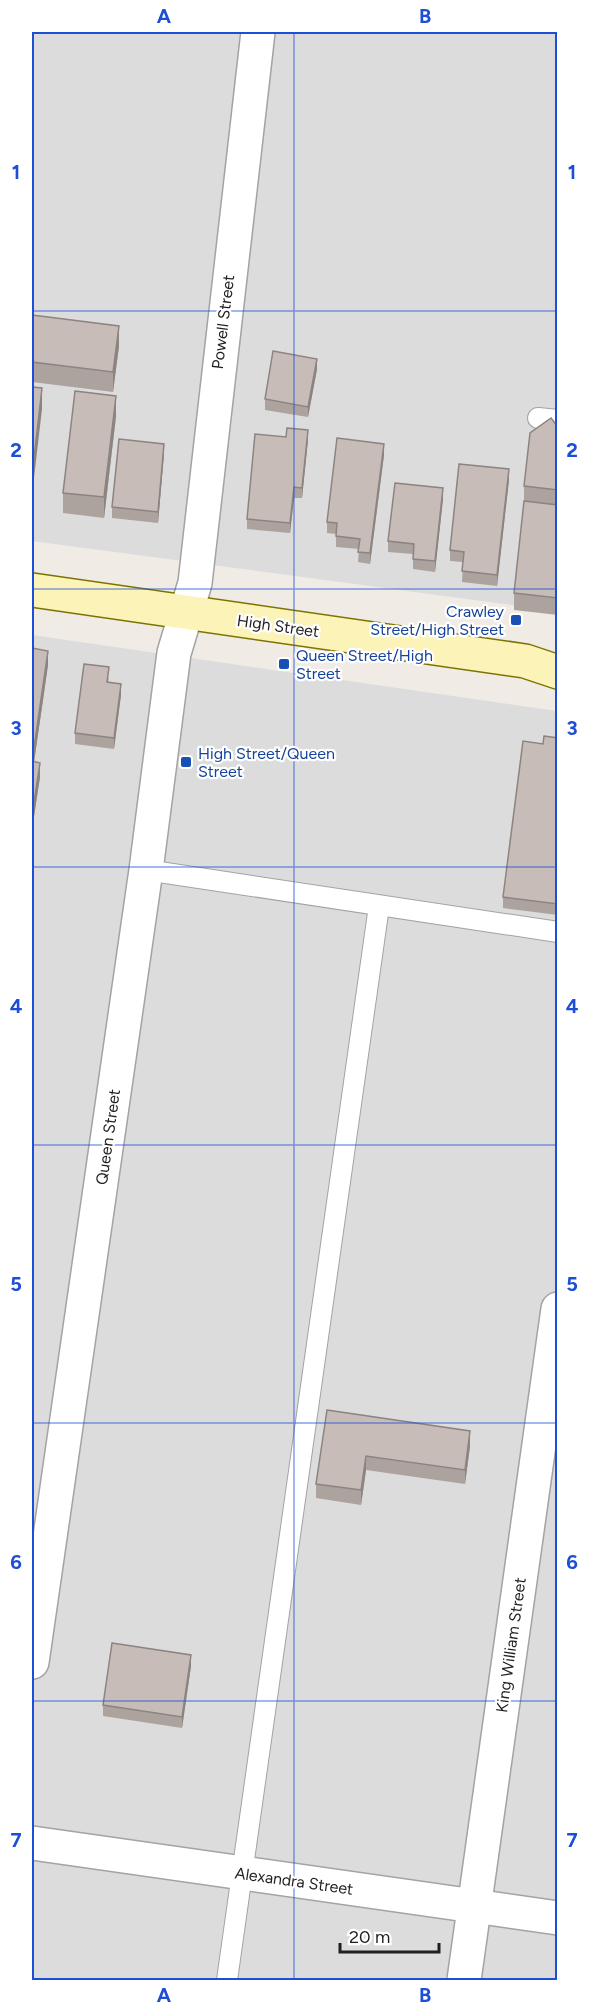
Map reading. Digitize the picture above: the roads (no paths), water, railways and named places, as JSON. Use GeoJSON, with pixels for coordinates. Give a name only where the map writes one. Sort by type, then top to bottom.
{"type":"FeatureCollection","features":[{"type":"Feature","properties":{"kind":"main road","name":"High Street"},"geometry":{"type":"LineString","coordinates":[[32,590],[525,661],[558,672]]}},
{"type":"Feature","properties":{"kind":"main road","name":"High Street"},"geometry":{"type":"LineString","coordinates":[[525,661],[558,659]]}},
{"type":"Feature","properties":{"kind":"street","name":"Powell Street"},"geometry":{"type":"LineString","coordinates":[[186,613],[195,583],[258,32]]}},
{"type":"Feature","properties":{"kind":"street","name":"Queen Street"},"geometry":{"type":"LineString","coordinates":[[32,1662],[38,1576],[146,870],[174,653],[186,613]]}},
{"type":"Feature","properties":{"kind":"street","name":"King William Street"},"geometry":{"type":"LineString","coordinates":[[464,1980],[558,1309]]}},
{"type":"Feature","properties":{"kind":"street","name":"Alexandra Street"},"geometry":{"type":"LineString","coordinates":[[32,1843],[558,1918]]}},
{"type":"Feature","properties":{"kind":"lane"},"geometry":{"type":"LineString","coordinates":[[146,870],[558,932]]}},
{"type":"Feature","properties":{"kind":"lane"},"geometry":{"type":"LineString","coordinates":[[226,1980],[379,906]]}},
{"type":"Feature","properties":{"kind":"place","name":"Crawley Street/High Street"},"geometry":{"type":"Point","coordinates":[516,620]}},
{"type":"Feature","properties":{"kind":"place","name":"Queen Street/High Street"},"geometry":{"type":"Point","coordinates":[284,664]}},
{"type":"Feature","properties":{"kind":"place","name":"High Street/Queen Street"},"geometry":{"type":"Point","coordinates":[186,762]}}]}
